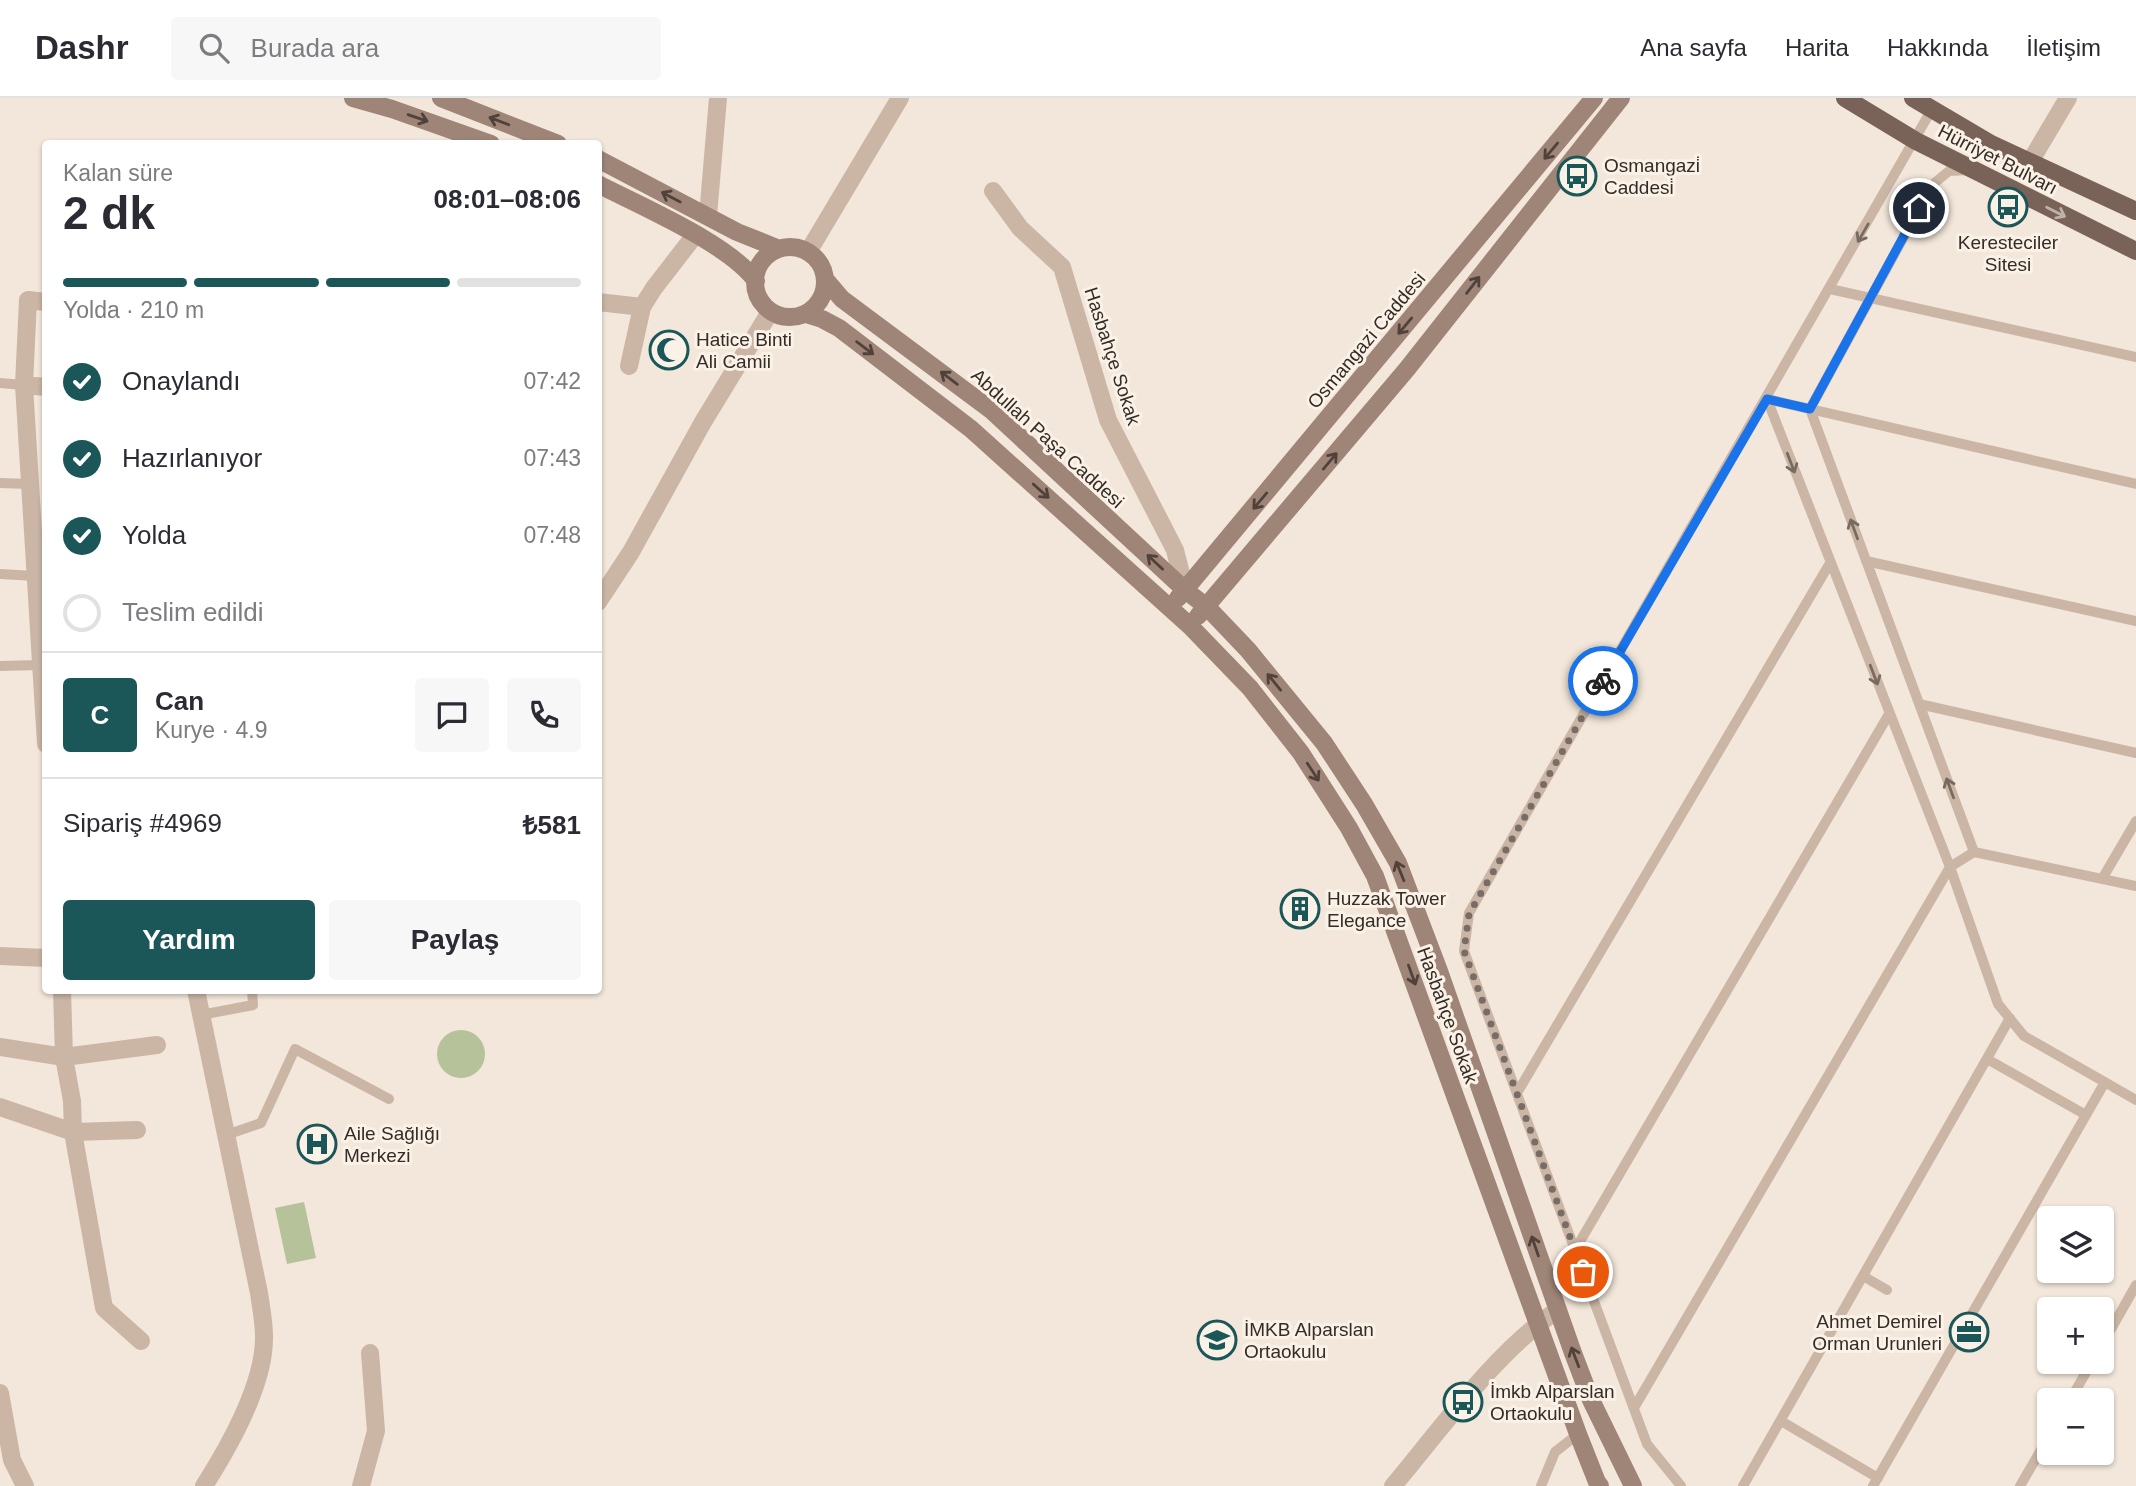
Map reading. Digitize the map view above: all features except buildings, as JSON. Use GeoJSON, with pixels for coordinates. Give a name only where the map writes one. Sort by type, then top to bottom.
{"type":"FeatureCollection","features":[{"type":"Feature","properties":{"kind":"main road"},"geometry":{"type":"LineString","coordinates":[[353,98],[480,140]]}},
{"type":"Feature","properties":{"kind":"main road"},"geometry":{"type":"LineString","coordinates":[[441,98],[548,140]]}},
{"type":"Feature","properties":{"kind":"main road","name":"Osmangazi Caddesi"},"geometry":{"type":"LineString","coordinates":[[1170,608],[1594,98]]}},
{"type":"Feature","properties":{"kind":"main road"},"geometry":{"type":"LineString","coordinates":[[1190,626],[1407,369],[1620,98]]}},
{"type":"Feature","properties":{"kind":"main road","name":"Hürriyet Bulvarı"},"geometry":{"type":"LineString","coordinates":[[1845,98],[1916,141],[1971,170],[2136,251]]}},
{"type":"Feature","properties":{"kind":"main road","name":"Hürriyet Bulvarı"},"geometry":{"type":"LineString","coordinates":[[1913,98],[1992,144],[2136,211]]}},
{"type":"Feature","properties":{"kind":"main road"},"geometry":{"type":"LineString","coordinates":[[602,161],[737,232],[777,248],[799,248],[808,252],[819,263],[825,279],[820,298],[806,314]]}},
{"type":"Feature","properties":{"kind":"main road"},"geometry":{"type":"LineString","coordinates":[[602,186],[695,235],[746,266],[756,281],[761,301],[770,312],[789,317],[806,314],[822,318],[839,328],[971,429],[1170,608]]}},
{"type":"Feature","properties":{"kind":"main road"},"geometry":{"type":"LineString","coordinates":[[756,281],[764,260],[777,248]]}},
{"type":"Feature","properties":{"kind":"main road","name":"Abdullah Paşa Caddesi"},"geometry":{"type":"LineString","coordinates":[[825,279],[842,299],[991,410],[1206,607]]}},
{"type":"Feature","properties":{"kind":"main road","name":"Hasbahçe Sokak"},"geometry":{"type":"LineString","coordinates":[[1206,607],[1248,650],[1324,743],[1398,863],[1591,1400],[1633,1486]]}},
{"type":"Feature","properties":{"kind":"main road","name":"Hasbahçe Sokak"},"geometry":{"type":"LineString","coordinates":[[1170,608],[1250,688],[1301,753],[1349,828],[1375,876],[1578,1434],[1600,1486]]}},
{"type":"Feature","properties":{"kind":"street"},"geometry":{"type":"LineString","coordinates":[[708,216],[718,98]]}},
{"type":"Feature","properties":{"kind":"street"},"geometry":{"type":"LineString","coordinates":[[808,252],[900,98]]}},
{"type":"Feature","properties":{"kind":"street"},"geometry":{"type":"LineString","coordinates":[[2030,162],[2068,98]]}},
{"type":"Feature","properties":{"kind":"street","name":"Hasbahçe Sokak"},"geometry":{"type":"LineString","coordinates":[[993,191],[1020,228],[1062,267],[1108,420],[1175,550],[1185,590]]}},
{"type":"Feature","properties":{"kind":"street"},"geometry":{"type":"LineString","coordinates":[[629,366],[642,307],[653,288],[695,235]]}},
{"type":"Feature","properties":{"kind":"street"},"geometry":{"type":"LineString","coordinates":[[42,302],[29,300],[24,385],[37,485],[42,672]]}},
{"type":"Feature","properties":{"kind":"street"},"geometry":{"type":"LineString","coordinates":[[602,302],[642,307]]}},
{"type":"Feature","properties":{"kind":"street"},"geometry":{"type":"LineString","coordinates":[[602,596],[631,552],[703,422],[770,312]]}},
{"type":"Feature","properties":{"kind":"street"},"geometry":{"type":"LineString","coordinates":[[24,385],[42,387]]}},
{"type":"Feature","properties":{"kind":"street"},"geometry":{"type":"LineString","coordinates":[[0,956],[42,958]]}},
{"type":"Feature","properties":{"kind":"street"},"geometry":{"type":"LineString","coordinates":[[62,994],[64,1057],[72,1101],[73,1132],[104,1308],[141,1341]]}},
{"type":"Feature","properties":{"kind":"street"},"geometry":{"type":"LineString","coordinates":[[197,994],[259,1293],[264,1335],[258,1375],[242,1418],[221,1460],[204,1486]]}},
{"type":"Feature","properties":{"kind":"street"},"geometry":{"type":"LineString","coordinates":[[0,1047],[64,1057],[157,1045]]}},
{"type":"Feature","properties":{"kind":"street"},"geometry":{"type":"LineString","coordinates":[[0,1107],[73,1132],[137,1130]]}},
{"type":"Feature","properties":{"kind":"street"},"geometry":{"type":"LineString","coordinates":[[1393,1486],[1489,1373],[1539,1323],[1558,1310]]}},
{"type":"Feature","properties":{"kind":"street"},"geometry":{"type":"LineString","coordinates":[[361,1486],[376,1431],[370,1353]]}},
{"type":"Feature","properties":{"kind":"street"},"geometry":{"type":"LineString","coordinates":[[0,1393],[12,1460],[24,1486]]}},
{"type":"Feature","properties":{"kind":"lane"},"geometry":{"type":"LineString","coordinates":[[1681,1486],[1647,1444],[1464,951],[1469,914],[1932,109]]}},
{"type":"Feature","properties":{"kind":"lane"},"geometry":{"type":"LineString","coordinates":[[1971,170],[1949,171],[1932,185],[1868,298],[1810,409],[1974,852]]}},
{"type":"Feature","properties":{"kind":"lane"},"geometry":{"type":"LineString","coordinates":[[1830,289],[2136,357]]}},
{"type":"Feature","properties":{"kind":"lane"},"geometry":{"type":"LineString","coordinates":[[0,383],[24,385]]}},
{"type":"Feature","properties":{"kind":"lane"},"geometry":{"type":"LineString","coordinates":[[1767,399],[2136,484]]}},
{"type":"Feature","properties":{"kind":"lane"},"geometry":{"type":"LineString","coordinates":[[1767,399],[1950,867],[1998,1004],[2024,1036],[2136,1100]]}},
{"type":"Feature","properties":{"kind":"lane"},"geometry":{"type":"LineString","coordinates":[[0,482],[37,485]]}},
{"type":"Feature","properties":{"kind":"lane"},"geometry":{"type":"LineString","coordinates":[[1866,561],[2136,621]]}},
{"type":"Feature","properties":{"kind":"lane"},"geometry":{"type":"LineString","coordinates":[[1517,1093],[1830,563]]}},
{"type":"Feature","properties":{"kind":"lane"},"geometry":{"type":"LineString","coordinates":[[0,573],[40,577]]}},
{"type":"Feature","properties":{"kind":"lane"},"geometry":{"type":"LineString","coordinates":[[0,666],[42,672]]}},
{"type":"Feature","properties":{"kind":"lane"},"geometry":{"type":"LineString","coordinates":[[1919,704],[2136,753]]}},
{"type":"Feature","properties":{"kind":"lane"},"geometry":{"type":"LineString","coordinates":[[1575,1250],[1889,713]]}},
{"type":"Feature","properties":{"kind":"lane"},"geometry":{"type":"LineString","coordinates":[[2102,879],[2136,821]]}},
{"type":"Feature","properties":{"kind":"lane"},"geometry":{"type":"LineString","coordinates":[[1634,1408],[1950,867],[1974,852],[2136,886]]}},
{"type":"Feature","properties":{"kind":"lane"},"geometry":{"type":"LineString","coordinates":[[201,1014],[253,1005],[252,994]]}},
{"type":"Feature","properties":{"kind":"lane"},"geometry":{"type":"LineString","coordinates":[[1743,1486],[2010,1018]]}},
{"type":"Feature","properties":{"kind":"lane"},"geometry":{"type":"LineString","coordinates":[[226,1135],[261,1123],[295,1049],[388,1099]]}},
{"type":"Feature","properties":{"kind":"lane"},"geometry":{"type":"LineString","coordinates":[[1987,1059],[2086,1115]]}},
{"type":"Feature","properties":{"kind":"lane"},"geometry":{"type":"LineString","coordinates":[[1781,1421],[1875,1482],[2105,1082]]}},
{"type":"Feature","properties":{"kind":"lane"},"geometry":{"type":"LineString","coordinates":[[1863,1276],[1887,1290]]}},
{"type":"Feature","properties":{"kind":"lane"},"geometry":{"type":"LineString","coordinates":[[2114,1324],[2136,1286]]}},
{"type":"Feature","properties":{"kind":"lane"},"geometry":{"type":"LineString","coordinates":[[1541,1486],[1555,1452],[1578,1434]]}},
{"type":"Feature","properties":{"kind":"lane"},"geometry":{"type":"LineString","coordinates":[[2020,1486],[2037,1457]]}},
{"type":"Feature","properties":{"kind":"green space"},"geometry":{"type":"Polygon","coordinates":[[[461,1030],[478,1037],[485,1054],[478,1071],[461,1078],[444,1071],[437,1054],[444,1037],[461,1030]]]}},
{"type":"Feature","properties":{"kind":"green space"},"geometry":{"type":"Polygon","coordinates":[[[304,1202],[316,1258],[287,1264],[275,1208],[304,1202]]]}},
{"type":"Feature","properties":{"kind":"way so far"},"geometry":{"type":"LineString","coordinates":[[1583,1272],[1464,951],[1469,914],[1603,681]]}},
{"type":"Feature","properties":{"kind":"place","name":"Osmangazi̇ Caddesi̇"},"geometry":{"type":"Point","coordinates":[1577,176]}},
{"type":"Feature","properties":{"kind":"place","name":"Keresteciler Sitesi"},"geometry":{"type":"Point","coordinates":[2008,207]}},
{"type":"Feature","properties":{"kind":"place","name":"Hatice Binti Ali Camii"},"geometry":{"type":"Point","coordinates":[669,350]}},
{"type":"Feature","properties":{"kind":"place","name":"Huzzak Tower Elegance"},"geometry":{"type":"Point","coordinates":[1300,909]}},
{"type":"Feature","properties":{"kind":"place","name":"Aile Sağlığı Merkezi"},"geometry":{"type":"Point","coordinates":[317,1144]}},
{"type":"Feature","properties":{"kind":"place","name":"Ahmet Demirel Orman Urunleri"},"geometry":{"type":"Point","coordinates":[1969,1332]}},
{"type":"Feature","properties":{"kind":"place","name":"İMKB Alparslan Ortaokulu"},"geometry":{"type":"Point","coordinates":[1217,1340]}},
{"type":"Feature","properties":{"kind":"place","name":"İmkb Alparslan Ortaokulu"},"geometry":{"type":"Point","coordinates":[1463,1402]}},
{"type":"Feature","properties":{"kind":"route"},"geometry":{"type":"LineString","coordinates":[[1603,681],[1767,399],[1810,409],[1919,208]]}}]}
